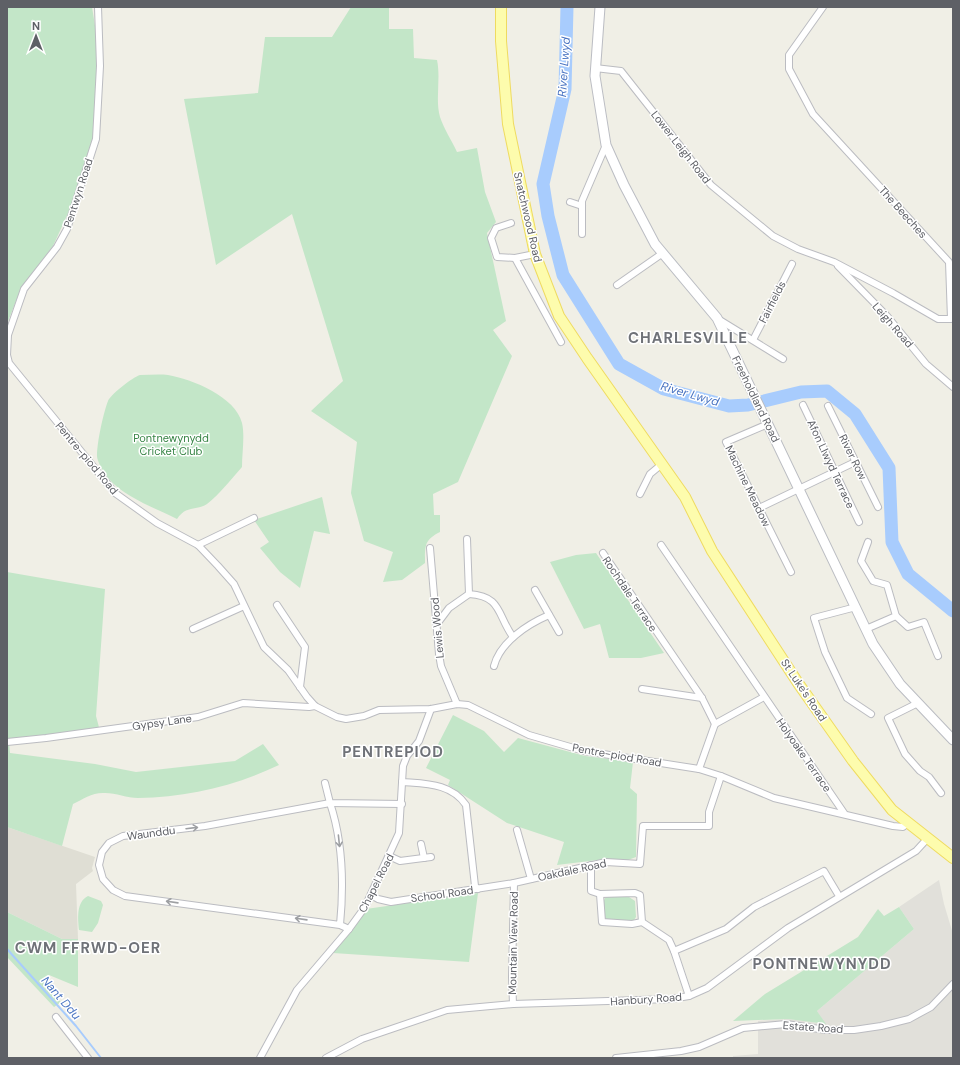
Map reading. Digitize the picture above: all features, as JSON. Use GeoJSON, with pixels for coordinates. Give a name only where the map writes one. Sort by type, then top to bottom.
{"type":"FeatureCollection","features":[{"type":"Feature","properties":{"kind":"main road","name":"Snatchwood Road"},"geometry":{"type":"LineString","coordinates":[[501,7],[501,41],[508,124],[535,254],[559,316],[686,497]]}},
{"type":"Feature","properties":{"kind":"main road","name":"Freeholdland Road"},"geometry":{"type":"LineString","coordinates":[[600,7],[595,68],[606,145],[624,185],[655,244],[717,318],[873,644],[900,684],[953,740]]}},
{"type":"Feature","properties":{"kind":"main road","name":"St Luke's Road"},"geometry":{"type":"LineString","coordinates":[[686,497],[712,551],[798,683],[853,761],[892,810],[953,858]]}},
{"type":"Feature","properties":{"kind":"street","name":"Pentwyn Road"},"geometry":{"type":"LineString","coordinates":[[8,363],[8,335],[24,289],[57,247],[67,229],[96,139],[100,66],[98,7]]}},
{"type":"Feature","properties":{"kind":"street","name":"The Beeches"},"geometry":{"type":"LineString","coordinates":[[823,7],[789,55],[788,69],[813,114],[949,262],[951,319],[938,319],[834,262]]}},
{"type":"Feature","properties":{"kind":"street","name":"Lower Leigh Road"},"geometry":{"type":"LineString","coordinates":[[595,68],[621,71],[711,185],[773,236],[798,249],[834,262]]}},
{"type":"Feature","properties":{"kind":"street"},"geometry":{"type":"LineString","coordinates":[[582,234],[582,201],[606,145]]}},
{"type":"Feature","properties":{"kind":"street"},"geometry":{"type":"LineString","coordinates":[[570,202],[582,206]]}},
{"type":"Feature","properties":{"kind":"street"},"geometry":{"type":"LineString","coordinates":[[510,223],[496,228],[491,238],[497,257],[515,258],[535,254]]}},
{"type":"Feature","properties":{"kind":"street"},"geometry":{"type":"LineString","coordinates":[[616,285],[663,253]]}},
{"type":"Feature","properties":{"kind":"street"},"geometry":{"type":"LineString","coordinates":[[515,258],[561,342]]}},
{"type":"Feature","properties":{"kind":"street","name":"Leigh Road"},"geometry":{"type":"LineString","coordinates":[[834,262],[887,316],[926,364],[953,387]]}},
{"type":"Feature","properties":{"kind":"street","name":"Fairfields"},"geometry":{"type":"LineString","coordinates":[[753,340],[792,264]]}},
{"type":"Feature","properties":{"kind":"street"},"geometry":{"type":"LineString","coordinates":[[717,318],[783,358]]}},
{"type":"Feature","properties":{"kind":"street","name":"Pentre-piod Road"},"geometry":{"type":"LineString","coordinates":[[8,363],[114,493],[156,523],[198,545],[234,584],[264,647],[288,670],[300,687],[318,707],[337,717],[346,719],[364,716],[379,710],[431,709],[457,704],[468,705],[529,735],[584,751],[699,769],[721,776],[774,798],[844,813],[893,826],[903,827],[908,823]]}},
{"type":"Feature","properties":{"kind":"street","name":"Afon Llwyd Terrace"},"geometry":{"type":"LineString","coordinates":[[803,405],[859,522]]}},
{"type":"Feature","properties":{"kind":"street","name":"River Row"},"geometry":{"type":"LineString","coordinates":[[828,406],[878,507]]}},
{"type":"Feature","properties":{"kind":"street","name":"Machine Meadow"},"geometry":{"type":"LineString","coordinates":[[768,424],[726,442],[791,572]]}},
{"type":"Feature","properties":{"kind":"street"},"geometry":{"type":"LineString","coordinates":[[759,508],[855,462]]}},
{"type":"Feature","properties":{"kind":"street"},"geometry":{"type":"LineString","coordinates":[[640,494],[650,474],[662,464]]}},
{"type":"Feature","properties":{"kind":"street"},"geometry":{"type":"LineString","coordinates":[[198,545],[254,518]]}},
{"type":"Feature","properties":{"kind":"street"},"geometry":{"type":"LineString","coordinates":[[467,539],[468,594]]}},
{"type":"Feature","properties":{"kind":"street"},"geometry":{"type":"LineString","coordinates":[[868,542],[860,561],[873,581],[887,585],[896,616],[908,627],[924,622],[938,656]]}},
{"type":"Feature","properties":{"kind":"street","name":"Holyoake Terrace"},"geometry":{"type":"LineString","coordinates":[[661,545],[844,813]]}},
{"type":"Feature","properties":{"kind":"street","name":"Lewis Wood"},"geometry":{"type":"LineString","coordinates":[[430,548],[441,666],[457,704]]}},
{"type":"Feature","properties":{"kind":"street","name":"Rochdale Terrace"},"geometry":{"type":"LineString","coordinates":[[603,552],[702,698],[715,724]]}},
{"type":"Feature","properties":{"kind":"street"},"geometry":{"type":"LineString","coordinates":[[535,590],[559,632]]}},
{"type":"Feature","properties":{"kind":"street"},"geometry":{"type":"LineString","coordinates":[[437,624],[449,608],[468,594],[488,598],[495,603],[513,637]]}},
{"type":"Feature","properties":{"kind":"street"},"geometry":{"type":"LineString","coordinates":[[193,629],[244,606]]}},
{"type":"Feature","properties":{"kind":"street"},"geometry":{"type":"LineString","coordinates":[[277,606],[305,647],[300,687]]}},
{"type":"Feature","properties":{"kind":"street"},"geometry":{"type":"LineString","coordinates":[[856,607],[814,618],[825,652],[846,698],[871,714]]}},
{"type":"Feature","properties":{"kind":"street"},"geometry":{"type":"LineString","coordinates":[[494,666],[497,654],[513,637],[538,619],[549,614]]}},
{"type":"Feature","properties":{"kind":"street"},"geometry":{"type":"LineString","coordinates":[[866,629],[896,616]]}},
{"type":"Feature","properties":{"kind":"street"},"geometry":{"type":"LineString","coordinates":[[642,689],[702,698]]}},
{"type":"Feature","properties":{"kind":"street"},"geometry":{"type":"LineString","coordinates":[[699,769],[715,724],[764,697]]}},
{"type":"Feature","properties":{"kind":"street","name":"Gypsy Lane"},"geometry":{"type":"LineString","coordinates":[[7,742],[198,717],[243,703],[318,707]]}},
{"type":"Feature","properties":{"kind":"street"},"geometry":{"type":"LineString","coordinates":[[918,703],[888,718],[905,754],[920,771],[929,777],[941,793]]}},
{"type":"Feature","properties":{"kind":"street","name":"Chapel Road"},"geometry":{"type":"LineString","coordinates":[[260,1058],[297,990],[349,929],[365,907],[371,895],[390,856],[399,833],[402,804],[403,766],[407,756],[419,741],[431,709]]}},
{"type":"Feature","properties":{"kind":"street","name":"Oakdale Road"},"geometry":{"type":"LineString","coordinates":[[514,883],[606,862],[640,864],[643,826],[709,826],[709,812],[721,776]]}},
{"type":"Feature","properties":{"kind":"street"},"geometry":{"type":"LineString","coordinates":[[402,782],[430,784],[444,788],[459,795],[466,805],[475,886],[478,889]]}},
{"type":"Feature","properties":{"kind":"street"},"geometry":{"type":"LineString","coordinates":[[325,783],[337,826],[342,868],[342,907],[340,925]]}},
{"type":"Feature","properties":{"kind":"street"},"geometry":{"type":"LineString","coordinates":[[330,803],[402,804]]}},
{"type":"Feature","properties":{"kind":"street","name":"Waunddu"},"geometry":{"type":"LineString","coordinates":[[330,803],[204,826],[123,836],[109,843],[102,852],[99,865],[103,879],[112,890],[125,896],[340,925],[349,929]]}},
{"type":"Feature","properties":{"kind":"street"},"geometry":{"type":"LineString","coordinates":[[517,830],[531,879]]}},
{"type":"Feature","properties":{"kind":"street","name":"Hanbury Road"},"geometry":{"type":"LineString","coordinates":[[326,1058],[362,1039],[447,1010],[513,1004],[671,999],[689,996],[707,988],[788,928],[916,851],[927,839]]}},
{"type":"Feature","properties":{"kind":"street"},"geometry":{"type":"LineString","coordinates":[[421,844],[424,858]]}},
{"type":"Feature","properties":{"kind":"street"},"geometry":{"type":"LineString","coordinates":[[390,856],[400,861],[432,857]]}},
{"type":"Feature","properties":{"kind":"street"},"geometry":{"type":"LineString","coordinates":[[591,865],[591,891],[600,894],[635,892],[640,895],[642,922]]}},
{"type":"Feature","properties":{"kind":"street"},"geometry":{"type":"LineString","coordinates":[[674,951],[726,929],[754,907],[824,871],[839,896]]}},
{"type":"Feature","properties":{"kind":"street","name":"School Road"},"geometry":{"type":"LineString","coordinates":[[371,895],[378,899],[391,902],[514,883]]}},
{"type":"Feature","properties":{"kind":"street","name":"Mountain View Road"},"geometry":{"type":"LineString","coordinates":[[513,1004],[514,883]]}},
{"type":"Feature","properties":{"kind":"street"},"geometry":{"type":"LineString","coordinates":[[600,894],[602,922],[632,924],[642,922],[669,940],[689,996]]}},
{"type":"Feature","properties":{"kind":"street","name":"Estate Road"},"geometry":{"type":"LineString","coordinates":[[616,1058],[693,1048],[743,1028],[786,1024],[826,1030],[881,1026],[909,1019],[931,1007],[953,984]]}},
{"type":"Feature","properties":{"kind":"street"},"geometry":{"type":"LineString","coordinates":[[56,1017],[88,1058]]}},
{"type":"Feature","properties":{"kind":"shaded area"},"geometry":{"type":"Polygon","coordinates":[[[7,827],[95,857],[92,868],[93,871],[76,884],[78,939],[62,939],[7,912],[7,827]]]}},
{"type":"Feature","properties":{"kind":"shaded area"},"geometry":{"type":"Polygon","coordinates":[[[939,880],[953,934],[953,1058],[733,1058],[733,1056],[758,1054],[758,1021],[788,1019],[825,1024],[817,1011],[914,929],[899,907],[939,880]]]}},
{"type":"Feature","properties":{"kind":"green space"},"geometry":{"type":"Polygon","coordinates":[[[7,7],[92,7],[97,38],[96,97],[93,138],[70,209],[53,246],[21,288],[7,324],[7,7]]]}},
{"type":"Feature","properties":{"kind":"green space"},"geometry":{"type":"Polygon","coordinates":[[[351,7],[389,7],[389,29],[413,29],[414,58],[437,60],[438,103],[440,117],[457,152],[477,148],[485,192],[496,222],[487,233],[506,321],[493,330],[512,356],[458,482],[433,494],[434,515],[440,515],[440,532],[431,538],[426,544],[425,563],[402,580],[383,582],[393,552],[364,541],[351,493],[357,442],[311,411],[343,381],[292,214],[216,265],[184,99],[258,93],[265,37],[332,37],[351,7]]]}},
{"type":"Feature","properties":{"kind":"green space","name":"Pontnewynydd Cricket Club"},"geometry":{"type":"Polygon","coordinates":[[[140,375],[168,375],[200,385],[222,397],[231,405],[238,414],[242,423],[242,467],[221,491],[207,504],[184,512],[177,519],[140,502],[122,491],[106,476],[97,458],[99,436],[108,401],[122,386],[140,375]]]}},
{"type":"Feature","properties":{"kind":"green space"},"geometry":{"type":"Polygon","coordinates":[[[322,497],[330,534],[314,531],[300,588],[280,572],[260,548],[269,542],[254,520],[322,497]]]}},
{"type":"Feature","properties":{"kind":"green space"},"geometry":{"type":"Polygon","coordinates":[[[596,553],[664,653],[641,658],[609,658],[600,624],[584,629],[550,562],[576,555],[596,553]]]}},
{"type":"Feature","properties":{"kind":"green space"},"geometry":{"type":"Polygon","coordinates":[[[7,572],[105,589],[96,716],[100,731],[9,742],[10,753],[95,764],[136,772],[235,761],[263,744],[279,765],[245,779],[193,793],[138,798],[109,793],[92,795],[73,804],[62,846],[7,827],[7,572]]]}},
{"type":"Feature","properties":{"kind":"green space"},"geometry":{"type":"Polygon","coordinates":[[[453,715],[484,731],[504,752],[518,738],[585,756],[633,762],[630,788],[637,794],[636,857],[628,860],[606,859],[557,865],[564,842],[507,823],[448,785],[450,780],[426,768],[453,715]]]}},
{"type":"Feature","properties":{"kind":"green space"},"geometry":{"type":"Polygon","coordinates":[[[478,893],[469,962],[333,953],[349,934],[366,909],[478,893]]]}},
{"type":"Feature","properties":{"kind":"green space"},"geometry":{"type":"Polygon","coordinates":[[[626,895],[635,901],[636,917],[634,920],[609,921],[605,918],[603,903],[605,898],[609,896],[626,895]]]}},
{"type":"Feature","properties":{"kind":"green space"},"geometry":{"type":"Polygon","coordinates":[[[88,896],[101,901],[103,905],[98,923],[92,932],[79,930],[78,916],[81,902],[88,896]]]}},
{"type":"Feature","properties":{"kind":"green space"},"geometry":{"type":"Polygon","coordinates":[[[899,907],[914,929],[817,1011],[826,1024],[788,1019],[733,1021],[765,994],[858,937],[878,909],[884,916],[899,907]]]}},
{"type":"Feature","properties":{"kind":"green space"},"geometry":{"type":"Polygon","coordinates":[[[7,912],[62,939],[78,939],[78,987],[49,975],[43,986],[61,1002],[54,1007],[7,957],[7,912]]]}},
{"type":"Feature","properties":{"kind":"waterway","name":"River Lwyd"},"geometry":{"type":"LineString","coordinates":[[567,7],[565,89],[543,184],[548,216],[563,275],[619,364],[664,389],[729,406],[748,405],[801,392],[827,391],[855,414],[889,468],[892,542],[908,574],[953,611]]}},
{"type":"Feature","properties":{"kind":"waterway","name":"Nant Ddu"},"geometry":{"type":"LineString","coordinates":[[7,949],[76,1026],[101,1058]]}},
{"type":"Feature","properties":{"kind":"district","name":"CHARLESVILLE"},"geometry":{"type":"Point","coordinates":[688,338]}},
{"type":"Feature","properties":{"kind":"district","name":"PENTREPIOD"},"geometry":{"type":"Point","coordinates":[393,752]}},
{"type":"Feature","properties":{"kind":"district","name":"CWM FFRWD-OER"},"geometry":{"type":"Point","coordinates":[88,948]}},
{"type":"Feature","properties":{"kind":"district","name":"PONTNEWYNYDD"},"geometry":{"type":"Point","coordinates":[822,964]}}]}
